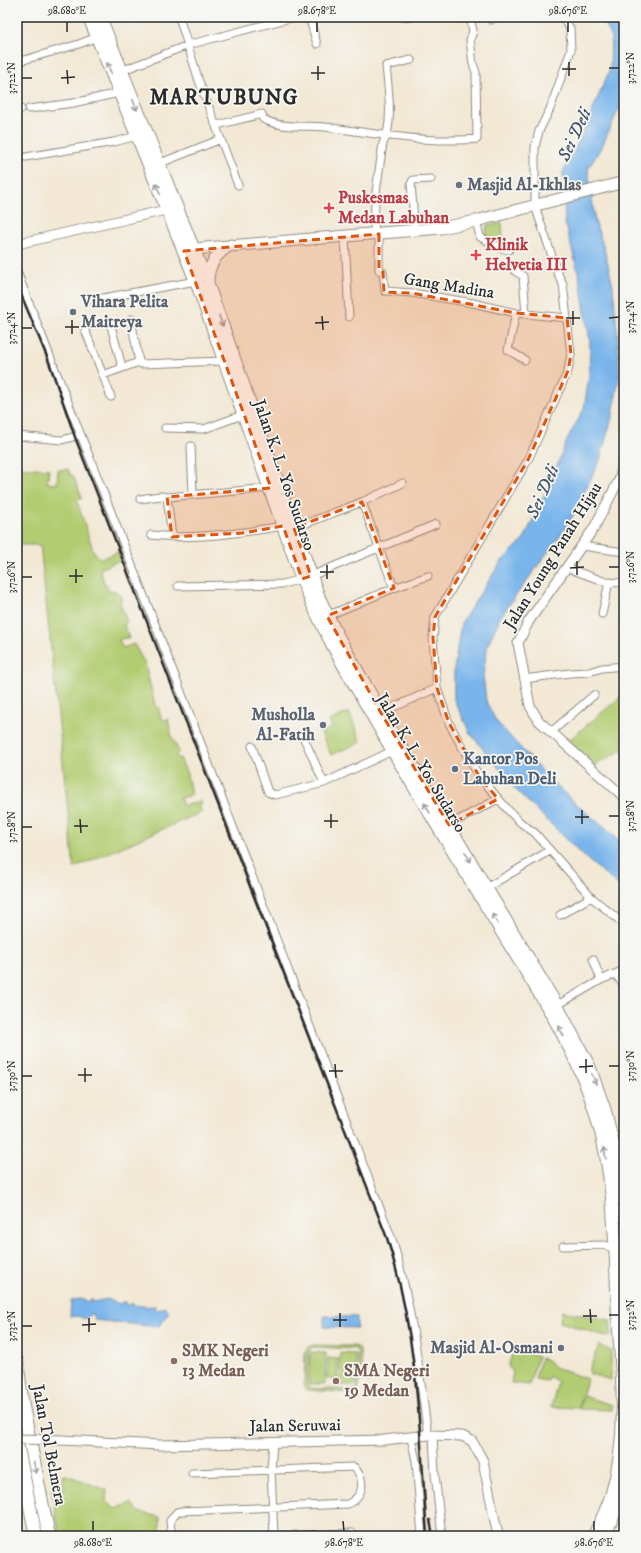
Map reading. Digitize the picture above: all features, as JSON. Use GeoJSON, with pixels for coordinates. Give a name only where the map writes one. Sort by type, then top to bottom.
{"type":"FeatureCollection","features":[{"type":"Feature","properties":{"kind":"highway","name":"Jalan K. L. Yos Sudarso"},"geometry":{"type":"LineString","coordinates":[[88,17],[102,35],[121,71],[153,160],[189,250],[196,281],[271,488],[289,527]]}},
{"type":"Feature","properties":{"kind":"highway","name":"Jalan K. L. Yos Sudarso"},"geometry":{"type":"LineString","coordinates":[[100,17],[102,35],[119,93],[137,136],[153,160],[166,210],[208,285],[289,527],[332,643],[392,751],[589,1066],[605,1111],[613,1144],[622,1229],[624,1280]]}},
{"type":"Feature","properties":{"kind":"highway","name":"Jalan K. L. Yos Sudarso"},"geometry":{"type":"LineString","coordinates":[[307,578],[381,713],[486,888],[553,1008],[580,1069],[602,1133],[611,1195],[622,1347],[624,1408],[623,1445],[611,1496],[594,1536]]}},
{"type":"Feature","properties":{"kind":"highway","name":"Jalan Tol Belmera"},"geometry":{"type":"LineString","coordinates":[[17,1360],[24,1414],[49,1536]]}},
{"type":"Feature","properties":{"kind":"highway","name":"Jalan Tol Belmera"},"geometry":{"type":"LineString","coordinates":[[17,1443],[36,1536]]}},
{"type":"Feature","properties":{"kind":"highway"},"geometry":{"type":"LineString","coordinates":[[604,1536],[618,1505],[624,1480]]}},
{"type":"Feature","properties":{"kind":"main road"},"geometry":{"type":"LineString","coordinates":[[189,250],[232,245],[415,231],[476,221],[624,182]]}},
{"type":"Feature","properties":{"kind":"main road"},"geometry":{"type":"LineString","coordinates":[[208,285],[208,276],[212,264],[225,248],[232,245]]}},
{"type":"Feature","properties":{"kind":"street"},"geometry":{"type":"LineString","coordinates":[[179,17],[199,81],[238,185]]}},
{"type":"Feature","properties":{"kind":"street"},"geometry":{"type":"LineString","coordinates":[[121,71],[188,45],[276,19],[294,17]]}},
{"type":"Feature","properties":{"kind":"street"},"geometry":{"type":"LineString","coordinates":[[309,17],[317,44]]}},
{"type":"Feature","properties":{"kind":"street"},"geometry":{"type":"LineString","coordinates":[[403,17],[411,17]]}},
{"type":"Feature","properties":{"kind":"street"},"geometry":{"type":"LineString","coordinates":[[216,125],[262,114],[263,120],[281,126],[309,126],[432,140],[477,139],[476,72],[473,64],[470,40],[473,31],[470,17]]}},
{"type":"Feature","properties":{"kind":"street"},"geometry":{"type":"LineString","coordinates":[[514,17],[524,18]]}},
{"type":"Feature","properties":{"kind":"street"},"geometry":{"type":"LineString","coordinates":[[562,17],[570,28],[572,50],[569,61],[550,109],[539,131],[536,142],[535,206],[563,284],[571,354],[565,378],[528,460],[436,617],[433,638],[437,688],[449,723],[479,776],[521,823],[535,833],[549,852],[570,872],[591,897],[624,924]]}},
{"type":"Feature","properties":{"kind":"street"},"geometry":{"type":"LineString","coordinates":[[17,62],[79,44],[102,35]]}},
{"type":"Feature","properties":{"kind":"street"},"geometry":{"type":"LineString","coordinates":[[376,235],[375,200],[383,143],[387,136],[389,92],[386,66],[411,60]]}},
{"type":"Feature","properties":{"kind":"street"},"geometry":{"type":"LineString","coordinates":[[30,109],[73,103],[119,93]]}},
{"type":"Feature","properties":{"kind":"street"},"geometry":{"type":"LineString","coordinates":[[26,157],[114,142],[137,136]]}},
{"type":"Feature","properties":{"kind":"street"},"geometry":{"type":"LineString","coordinates":[[153,160],[221,139]]}},
{"type":"Feature","properties":{"kind":"street"},"geometry":{"type":"LineString","coordinates":[[624,169],[624,176]]}},
{"type":"Feature","properties":{"kind":"street"},"geometry":{"type":"LineString","coordinates":[[415,231],[411,184],[413,180],[431,178]]}},
{"type":"Feature","properties":{"kind":"street"},"geometry":{"type":"LineString","coordinates":[[17,244],[166,210]]}},
{"type":"Feature","properties":{"kind":"street"},"geometry":{"type":"LineString","coordinates":[[476,221],[480,237],[509,250]]}},
{"type":"Feature","properties":{"kind":"street","name":"Gang Madina"},"geometry":{"type":"LineString","coordinates":[[376,235],[379,270],[383,272],[385,291],[412,293],[473,303],[526,314],[567,318]]}},
{"type":"Feature","properties":{"kind":"street"},"geometry":{"type":"LineString","coordinates":[[345,237],[349,317]]}},
{"type":"Feature","properties":{"kind":"street"},"geometry":{"type":"LineString","coordinates":[[515,271],[523,276],[526,314]]}},
{"type":"Feature","properties":{"kind":"street"},"geometry":{"type":"LineString","coordinates":[[17,272],[153,619],[393,1242],[404,1278],[420,1367],[431,1435],[442,1536]]}},
{"type":"Feature","properties":{"kind":"street"},"geometry":{"type":"LineString","coordinates":[[92,300],[196,281]]}},
{"type":"Feature","properties":{"kind":"street"},"geometry":{"type":"LineString","coordinates":[[516,312],[508,350],[525,360]]}},
{"type":"Feature","properties":{"kind":"street"},"geometry":{"type":"LineString","coordinates":[[130,319],[139,362]]}},
{"type":"Feature","properties":{"kind":"street"},"geometry":{"type":"LineString","coordinates":[[110,322],[122,367]]}},
{"type":"Feature","properties":{"kind":"street"},"geometry":{"type":"LineString","coordinates":[[85,330],[111,397]]}},
{"type":"Feature","properties":{"kind":"street"},"geometry":{"type":"LineString","coordinates":[[103,375],[139,362],[141,364],[225,361]]}},
{"type":"Feature","properties":{"kind":"street"},"geometry":{"type":"LineString","coordinates":[[165,428],[204,429],[245,414]]}},
{"type":"Feature","properties":{"kind":"street"},"geometry":{"type":"LineString","coordinates":[[17,436],[62,440],[80,435]]}},
{"type":"Feature","properties":{"kind":"street"},"geometry":{"type":"LineString","coordinates":[[191,446],[193,494]]}},
{"type":"Feature","properties":{"kind":"street","name":"Jalan Young Panah Hijau"},"geometry":{"type":"LineString","coordinates":[[624,460],[619,480],[582,546],[529,621],[518,643],[530,706],[539,721],[550,733],[624,797]]}},
{"type":"Feature","properties":{"kind":"street"},"geometry":{"type":"LineString","coordinates":[[152,535],[172,537],[243,533],[289,527],[362,502],[403,483]]}},
{"type":"Feature","properties":{"kind":"street"},"geometry":{"type":"LineString","coordinates":[[140,499],[160,496],[167,497],[271,488]]}},
{"type":"Feature","properties":{"kind":"street"},"geometry":{"type":"LineString","coordinates":[[167,497],[172,537]]}},
{"type":"Feature","properties":{"kind":"street"},"geometry":{"type":"LineString","coordinates":[[362,502],[394,588]]}},
{"type":"Feature","properties":{"kind":"street"},"geometry":{"type":"LineString","coordinates":[[178,586],[283,584],[307,578],[436,524]]}},
{"type":"Feature","properties":{"kind":"street"},"geometry":{"type":"LineString","coordinates":[[582,546],[624,552]]}},
{"type":"Feature","properties":{"kind":"street"},"geometry":{"type":"LineString","coordinates":[[567,568],[590,577],[609,582],[624,583]]}},
{"type":"Feature","properties":{"kind":"street"},"geometry":{"type":"LineString","coordinates":[[327,616],[394,588],[428,576]]}},
{"type":"Feature","properties":{"kind":"street"},"geometry":{"type":"LineString","coordinates":[[602,614],[609,582]]}},
{"type":"Feature","properties":{"kind":"street"},"geometry":{"type":"LineString","coordinates":[[524,679],[589,672],[602,668],[624,666]]}},
{"type":"Feature","properties":{"kind":"street"},"geometry":{"type":"LineString","coordinates":[[381,713],[437,688]]}},
{"type":"Feature","properties":{"kind":"street"},"geometry":{"type":"LineString","coordinates":[[550,733],[594,695]]}},
{"type":"Feature","properties":{"kind":"street"},"geometry":{"type":"LineString","coordinates":[[302,734],[324,783]]}},
{"type":"Feature","properties":{"kind":"street"},"geometry":{"type":"LineString","coordinates":[[252,746],[268,792],[272,795],[324,783],[392,751]]}},
{"type":"Feature","properties":{"kind":"street"},"geometry":{"type":"LineString","coordinates":[[449,825],[498,799]]}},
{"type":"Feature","properties":{"kind":"street"},"geometry":{"type":"LineString","coordinates":[[486,888],[549,852]]}},
{"type":"Feature","properties":{"kind":"street"},"geometry":{"type":"LineString","coordinates":[[560,915],[591,897]]}},
{"type":"Feature","properties":{"kind":"street"},"geometry":{"type":"LineString","coordinates":[[593,959],[601,980]]}},
{"type":"Feature","properties":{"kind":"street"},"geometry":{"type":"LineString","coordinates":[[553,1008],[601,980],[624,970]]}},
{"type":"Feature","properties":{"kind":"street"},"geometry":{"type":"LineString","coordinates":[[616,974],[624,987]]}},
{"type":"Feature","properties":{"kind":"street"},"geometry":{"type":"LineString","coordinates":[[563,1246],[605,1245],[614,1248]]}},
{"type":"Feature","properties":{"kind":"street","name":"Jalan Seruwai"},"geometry":{"type":"LineString","coordinates":[[17,1439],[160,1445],[411,1438],[431,1435],[462,1436],[472,1441],[483,1460],[498,1536]]}},
{"type":"Feature","properties":{"kind":"street"},"geometry":{"type":"LineString","coordinates":[[411,1438],[416,1461],[422,1536]]}},
{"type":"Feature","properties":{"kind":"street"},"geometry":{"type":"LineString","coordinates":[[273,1442],[271,1470],[274,1536]]}},
{"type":"Feature","properties":{"kind":"street"},"geometry":{"type":"LineString","coordinates":[[174,1536],[171,1531],[170,1521],[173,1516],[182,1511],[348,1504],[353,1502],[360,1493],[362,1482],[361,1476],[354,1467],[192,1473]]}},
{"type":"Feature","properties":{"kind":"street"},"geometry":{"type":"LineString","coordinates":[[278,1536],[352,1533]]}},
{"type":"Feature","properties":{"kind":"highlighted area"},"geometry":{"type":"Polygon","coordinates":[[[379,234],[379,270],[383,272],[384,292],[412,293],[516,313],[567,318],[571,354],[568,371],[528,460],[435,617],[433,638],[437,688],[449,723],[479,776],[498,799],[449,825],[381,713],[327,616],[394,588],[362,502],[294,528],[311,576],[302,579],[283,526],[243,533],[172,537],[167,497],[271,488],[184,251],[379,234]]]}},
{"type":"Feature","properties":{"kind":"green space"},"geometry":{"type":"Polygon","coordinates":[[[502,223],[503,243],[485,239],[487,225],[502,223]]]}},
{"type":"Feature","properties":{"kind":"green space"},"geometry":{"type":"Polygon","coordinates":[[[17,467],[49,469],[47,483],[57,484],[58,470],[68,469],[71,476],[73,475],[82,498],[77,501],[93,550],[100,559],[118,552],[121,560],[100,569],[104,583],[111,591],[116,591],[122,598],[120,603],[127,622],[124,625],[129,638],[123,638],[119,641],[123,648],[134,644],[145,664],[155,705],[160,708],[159,712],[163,720],[168,719],[172,737],[179,752],[176,755],[177,758],[180,758],[187,774],[191,795],[180,798],[183,806],[200,801],[201,806],[199,807],[202,812],[74,868],[40,545],[17,545],[17,467]]]}},
{"type":"Feature","properties":{"kind":"green space"},"geometry":{"type":"Polygon","coordinates":[[[624,694],[624,749],[594,766],[568,741],[624,694]]]}},
{"type":"Feature","properties":{"kind":"green space"},"geometry":{"type":"Polygon","coordinates":[[[349,712],[361,742],[331,755],[321,733],[332,728],[329,721],[349,712]]]}},
{"type":"Feature","properties":{"kind":"green space"},"geometry":{"type":"Polygon","coordinates":[[[562,1311],[610,1320],[611,1335],[609,1337],[560,1322],[562,1311]]]}},
{"type":"Feature","properties":{"kind":"green space"},"geometry":{"type":"Polygon","coordinates":[[[313,1345],[354,1346],[358,1348],[360,1352],[361,1364],[360,1384],[357,1392],[306,1390],[304,1386],[305,1352],[308,1347],[313,1345]],[[313,1347],[308,1352],[307,1384],[309,1388],[353,1390],[357,1388],[358,1354],[356,1349],[313,1347]]]}},
{"type":"Feature","properties":{"kind":"green space"},"geometry":{"type":"Polygon","coordinates":[[[599,1345],[611,1351],[611,1380],[590,1374],[589,1370],[599,1345]]]}},
{"type":"Feature","properties":{"kind":"green space"},"geometry":{"type":"Polygon","coordinates":[[[514,1349],[538,1357],[529,1385],[511,1383],[513,1372],[508,1366],[514,1349]]]}},
{"type":"Feature","properties":{"kind":"green space"},"geometry":{"type":"Polygon","coordinates":[[[310,1352],[326,1353],[325,1384],[309,1384],[310,1352]]]}},
{"type":"Feature","properties":{"kind":"green space"},"geometry":{"type":"Polygon","coordinates":[[[340,1353],[356,1354],[355,1385],[339,1385],[340,1353]]]}},
{"type":"Feature","properties":{"kind":"green space"},"geometry":{"type":"Polygon","coordinates":[[[328,1358],[338,1359],[337,1379],[327,1379],[328,1358]]]}},
{"type":"Feature","properties":{"kind":"green space"},"geometry":{"type":"Polygon","coordinates":[[[541,1358],[549,1361],[554,1367],[587,1379],[579,1408],[551,1407],[558,1382],[549,1376],[547,1381],[535,1379],[541,1358]]]}},
{"type":"Feature","properties":{"kind":"green space"},"geometry":{"type":"Polygon","coordinates":[[[583,1396],[612,1405],[612,1410],[579,1409],[583,1396]]]}},
{"type":"Feature","properties":{"kind":"green space"},"geometry":{"type":"Polygon","coordinates":[[[67,1475],[107,1490],[106,1500],[115,1509],[131,1503],[139,1512],[160,1517],[160,1536],[60,1536],[51,1489],[64,1489],[63,1476],[67,1475]]]}},
{"type":"Feature","properties":{"kind":"water"},"geometry":{"type":"Polygon","coordinates":[[[602,17],[624,17],[624,98],[603,144],[588,169],[595,221],[604,248],[613,286],[618,340],[619,377],[613,414],[600,460],[569,523],[501,616],[488,644],[483,674],[486,701],[496,721],[548,778],[576,804],[624,844],[624,890],[589,861],[517,791],[470,733],[454,700],[454,669],[461,623],[501,562],[524,539],[552,478],[568,438],[584,409],[589,376],[590,341],[579,276],[565,223],[563,172],[581,137],[610,69],[611,36],[602,17]]]}},
{"type":"Feature","properties":{"kind":"water"},"geometry":{"type":"Polygon","coordinates":[[[91,1298],[94,1302],[107,1299],[120,1304],[122,1302],[126,1302],[128,1306],[132,1303],[133,1305],[156,1306],[154,1308],[158,1310],[166,1307],[169,1312],[158,1327],[94,1320],[92,1313],[85,1319],[78,1316],[70,1317],[71,1301],[80,1299],[90,1302],[91,1298]]]}},
{"type":"Feature","properties":{"kind":"water"},"geometry":{"type":"Polygon","coordinates":[[[324,1316],[357,1317],[357,1328],[324,1327],[324,1316]]]}},
{"type":"Feature","properties":{"kind":"railway"},"geometry":{"type":"LineString","coordinates":[[17,285],[48,359],[75,437],[387,1238],[397,1274],[411,1348],[416,1386],[427,1536]]}},
{"type":"Feature","properties":{"kind":"railway"},"geometry":{"type":"LineString","coordinates":[[430,1520],[433,1536]]}},
{"type":"Feature","properties":{"kind":"place","name":"Masjid Al-Ikhlas"},"geometry":{"type":"Point","coordinates":[459,185]}},
{"type":"Feature","properties":{"kind":"place","name":"Puskesmas Medan Labuhan"},"geometry":{"type":"Point","coordinates":[329,208]}},
{"type":"Feature","properties":{"kind":"place","name":"Klinik Helvetia III"},"geometry":{"type":"Point","coordinates":[476,255]}},
{"type":"Feature","properties":{"kind":"place","name":"Vihara Pelita Maitreya"},"geometry":{"type":"Point","coordinates":[73,312]}},
{"type":"Feature","properties":{"kind":"place","name":"Musholla Al-Fatih"},"geometry":{"type":"Point","coordinates":[323,725]}},
{"type":"Feature","properties":{"kind":"place","name":"Kantor Pos Labuhan Deli"},"geometry":{"type":"Point","coordinates":[455,769]}},
{"type":"Feature","properties":{"kind":"place","name":"Masjid Al-Osmani"},"geometry":{"type":"Point","coordinates":[561,1348]}},
{"type":"Feature","properties":{"kind":"place","name":"SMK Negeri 13 Medan"},"geometry":{"type":"Point","coordinates":[174,1361]}},
{"type":"Feature","properties":{"kind":"place","name":"SMA Negeri 19 Medan"},"geometry":{"type":"Point","coordinates":[336,1381]}},
{"type":"Feature","properties":{"kind":"district","name":"MARTUBUNG"},"geometry":{"type":"Point","coordinates":[224,98]}},
{"type":"Feature","properties":{"kind":"water label","name":"Sei Deli"},"geometry":{"type":"Point","coordinates":[575,135]}},
{"type":"Feature","properties":{"kind":"water label","name":"Sei Deli"},"geometry":{"type":"Point","coordinates":[543,492]}}]}
